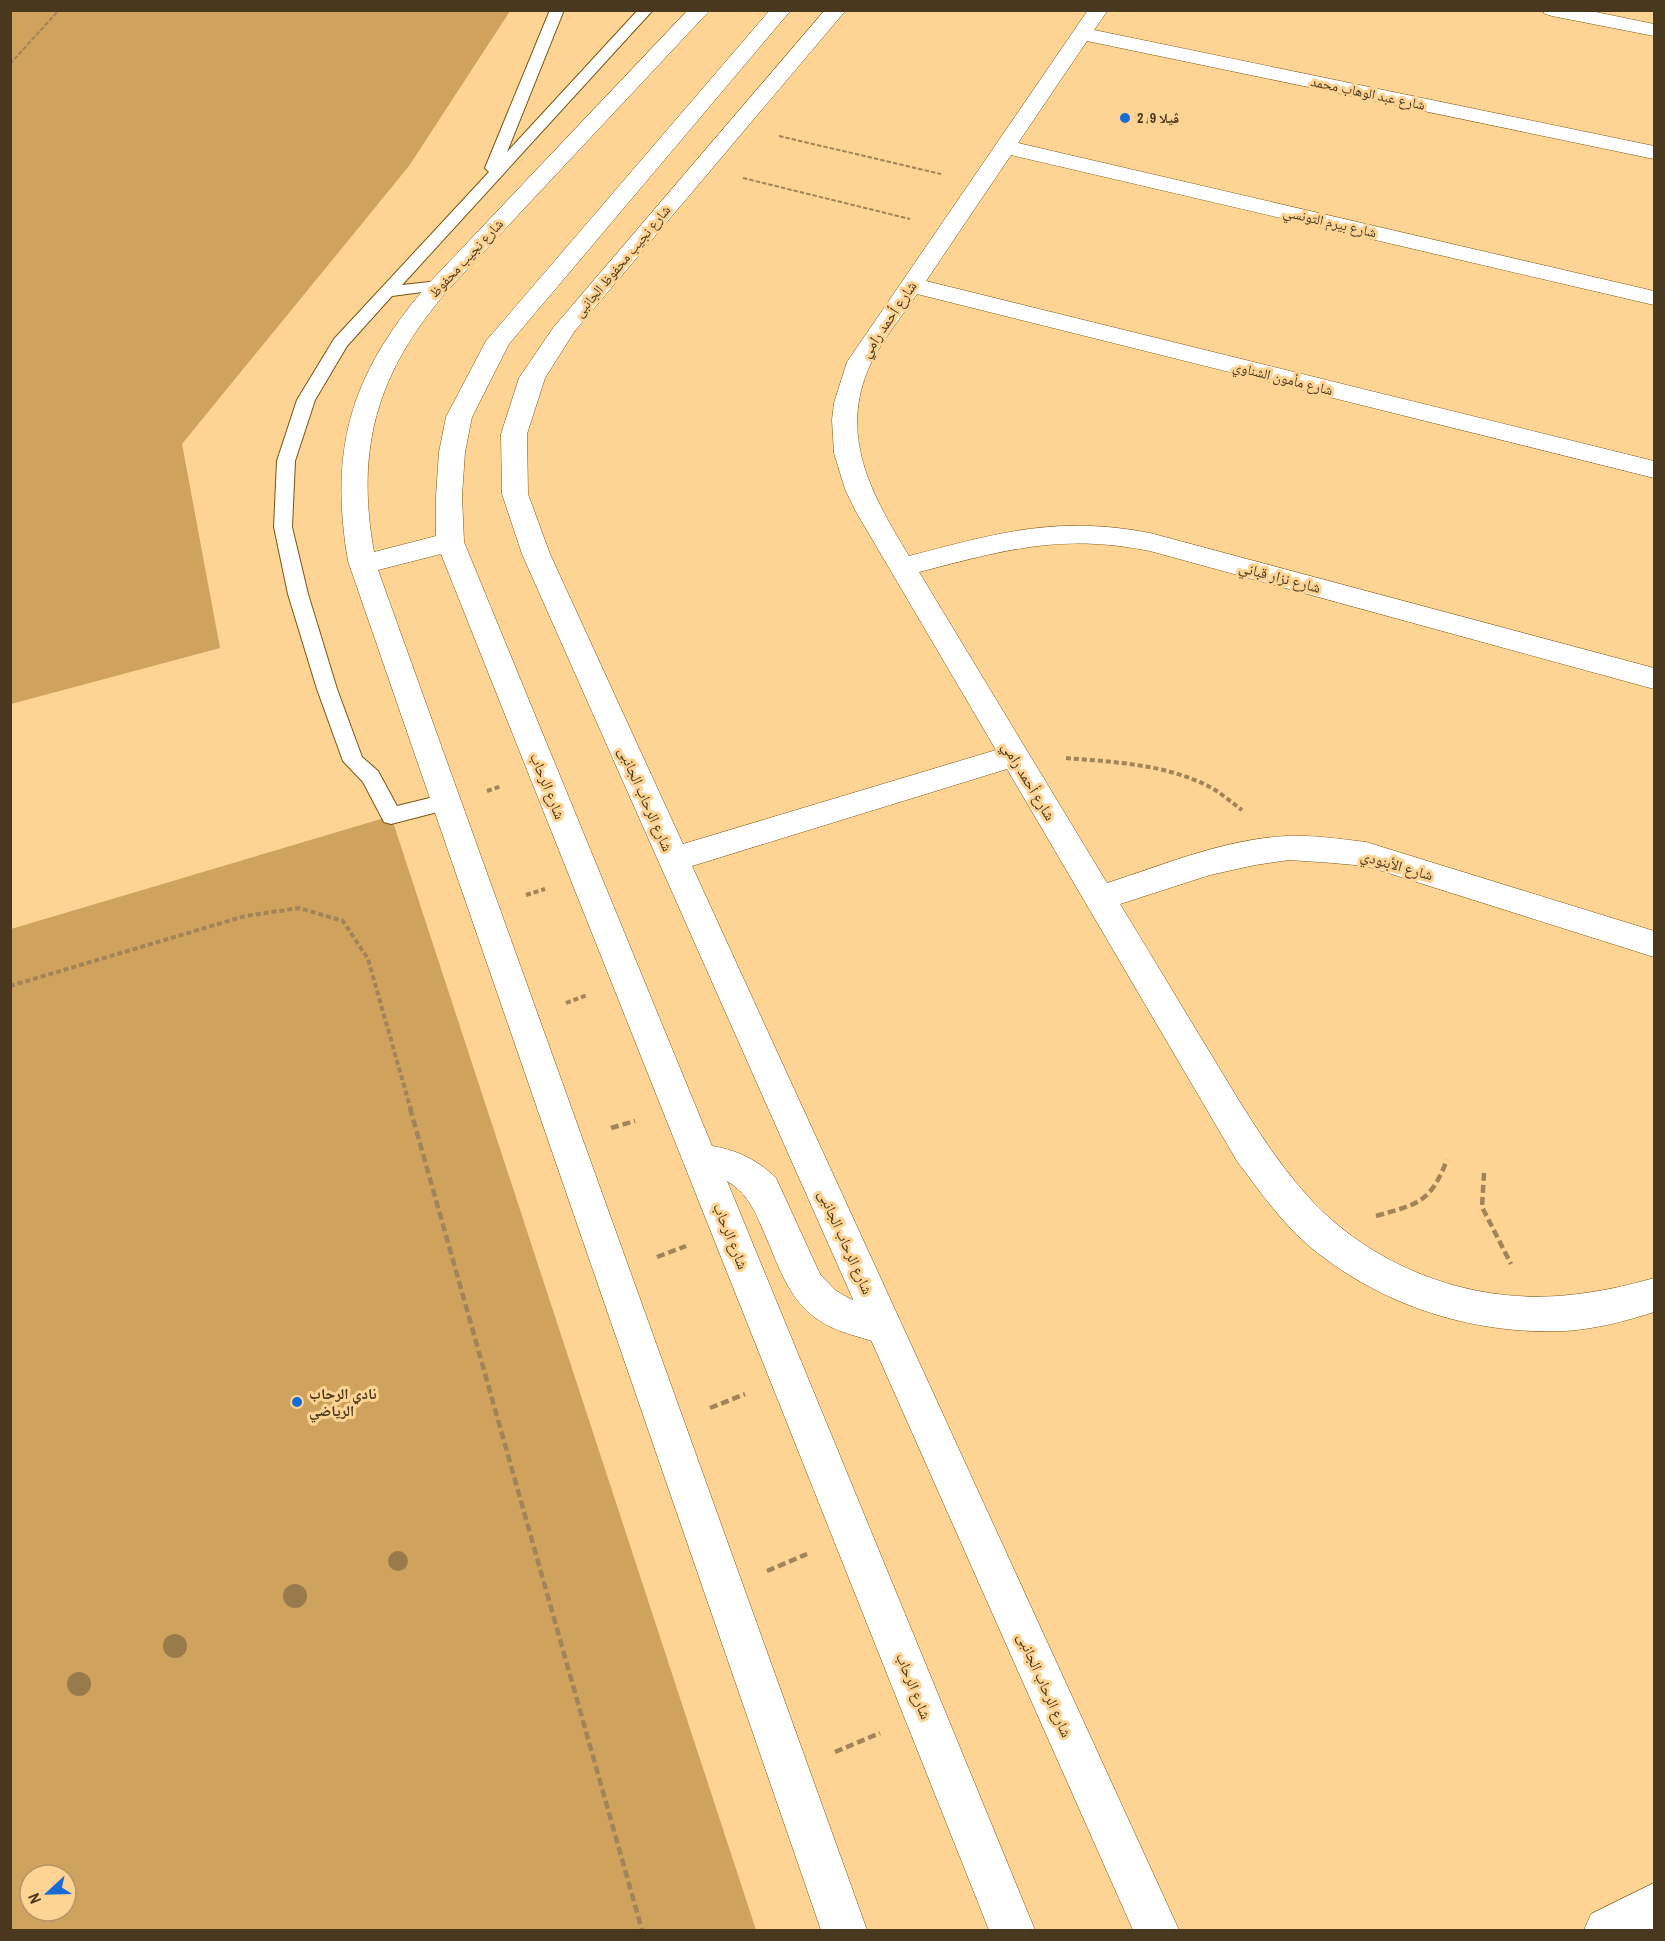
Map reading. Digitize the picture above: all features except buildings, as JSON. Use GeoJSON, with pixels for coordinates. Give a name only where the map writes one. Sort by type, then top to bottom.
{"type":"FeatureCollection","features":[{"type":"Feature","properties":{"kind":"street","name":"شارع نجيب محفوظ"},"geometry":{"type":"LineString","coordinates":[[363,564],[353,512],[353,462],[363,414],[381,368],[401,334],[439,286],[700,10]]}},
{"type":"Feature","properties":{"kind":"street"},"geometry":{"type":"LineString","coordinates":[[781,10],[498,341],[459,417],[452,452],[449,496],[450,542],[363,564],[844,1930]]}},
{"type":"Feature","properties":{"kind":"street","name":"شارع نجيب محفوظ الجانبى"},"geometry":{"type":"LineString","coordinates":[[536,554],[515,494],[514,434],[532,378],[565,328],[836,10]]}},
{"type":"Feature","properties":{"kind":"street"},"geometry":{"type":"LineString","coordinates":[[1552,10],[1654,30]]}},
{"type":"Feature","properties":{"kind":"street","name":"شارع أحمد رامي"},"geometry":{"type":"LineString","coordinates":[[1090,22],[860,362],[847,397],[843,434],[850,471],[868,510],[1250,1150],[1283,1194],[1321,1233],[1369,1268],[1423,1294],[1482,1310],[1540,1316],[1585,1312],[1654,1295]]}},
{"type":"Feature","properties":{"kind":"street","name":"شارع عبد الوهاب محمد"},"geometry":{"type":"LineString","coordinates":[[1090,22],[1654,152]]}},
{"type":"Feature","properties":{"kind":"street","name":"شارع بيرم التونسي"},"geometry":{"type":"LineString","coordinates":[[1005,147],[1654,298]]}},
{"type":"Feature","properties":{"kind":"street","name":"شارع مأمون الشناوي"},"geometry":{"type":"LineString","coordinates":[[911,285],[1654,470]]}},
{"type":"Feature","properties":{"kind":"street","name":"شارع نزار قباني"},"geometry":{"type":"LineString","coordinates":[[902,567],[1036,535],[1074,532],[1113,535],[1162,545],[1654,678]]}},
{"type":"Feature","properties":{"kind":"street","name":"شارع الرحاب"},"geometry":{"type":"LineString","coordinates":[[450,542],[1012,1930]]}},
{"type":"Feature","properties":{"kind":"street","name":"شارع الرحاب الجانبى"},"geometry":{"type":"LineString","coordinates":[[536,554],[1156,1930]]}},
{"type":"Feature","properties":{"kind":"street"},"geometry":{"type":"LineString","coordinates":[[674,859],[1014,756]]}},
{"type":"Feature","properties":{"kind":"street","name":"شارع الأبنودي"},"geometry":{"type":"LineString","coordinates":[[1099,897],[1240,855],[1281,849],[1323,849],[1366,854],[1654,944]]}},
{"type":"Feature","properties":{"kind":"street"},"geometry":{"type":"LineString","coordinates":[[701,1161],[719,1162],[736,1167],[751,1176],[763,1189],[807,1286],[822,1302],[841,1314],[883,1326]]}},
{"type":"Feature","properties":{"kind":"street"},"geometry":{"type":"LineString","coordinates":[[1607,1930],[1654,1906]]}},
{"type":"Feature","properties":{"kind":"lane"},"geometry":{"type":"LineString","coordinates":[[487,183],[557,10]]}},
{"type":"Feature","properties":{"kind":"lane"},"geometry":{"type":"LineString","coordinates":[[446,802],[391,816],[371,777],[353,761],[327,689],[298,594],[283,526],[286,461],[306,400],[340,343],[646,10]]}},
{"type":"Feature","properties":{"kind":"lane"},"geometry":{"type":"LineString","coordinates":[[387,292],[439,286]]}},
{"type":"Feature","properties":{"kind":"path"},"geometry":{"type":"LineString","coordinates":[[10,64],[59,10]]}},
{"type":"Feature","properties":{"kind":"path"},"geometry":{"type":"LineString","coordinates":[[737,126],[981,184]]}},
{"type":"Feature","properties":{"kind":"path"},"geometry":{"type":"LineString","coordinates":[[701,168],[950,229]]}},
{"type":"Feature","properties":{"kind":"path"},"geometry":{"type":"LineString","coordinates":[[1014,756],[1108,762],[1164,772],[1207,786],[1251,817],[1281,849]]}},
{"type":"Feature","properties":{"kind":"path"},"geometry":{"type":"LineString","coordinates":[[446,802],[543,774]]}},
{"type":"Feature","properties":{"kind":"path"},"geometry":{"type":"LineString","coordinates":[[483,908],[585,877]]}},
{"type":"Feature","properties":{"kind":"path"},"geometry":{"type":"LineString","coordinates":[[10,986],[245,916],[299,908],[344,921],[368,959],[642,1930]]}},
{"type":"Feature","properties":{"kind":"path"},"geometry":{"type":"LineString","coordinates":[[522,1018],[627,981]]}},
{"type":"Feature","properties":{"kind":"path"},"geometry":{"type":"LineString","coordinates":[[566,1143],[679,1107]]}},
{"type":"Feature","properties":{"kind":"path"},"geometry":{"type":"LineString","coordinates":[[1321,1233],[1423,1200],[1438,1184],[1447,1160]]}},
{"type":"Feature","properties":{"kind":"path"},"geometry":{"type":"LineString","coordinates":[[1484,1173],[1481,1194],[1487,1219],[1540,1316]]}},
{"type":"Feature","properties":{"kind":"path"},"geometry":{"type":"LineString","coordinates":[[612,1274],[729,1230]]}},
{"type":"Feature","properties":{"kind":"path"},"geometry":{"type":"LineString","coordinates":[[665,1425],[788,1378]]}},
{"type":"Feature","properties":{"kind":"path"},"geometry":{"type":"LineString","coordinates":[[724,1589],[852,1536]]}},
{"type":"Feature","properties":{"kind":"path"},"geometry":{"type":"LineString","coordinates":[[788,1771],[926,1714]]}},
{"type":"Feature","properties":{"kind":"shaded area"},"geometry":{"type":"Polygon","coordinates":[[[11,10],[510,11],[409,166],[182,444],[220,648],[11,704],[11,10]]]}},
{"type":"Feature","properties":{"kind":"shaded area","name":"نادي الرحاب الرياضي"},"geometry":{"type":"Polygon","coordinates":[[[391,816],[756,1930],[11,1930],[11,929],[391,816]]]}},
{"type":"Feature","properties":{"kind":"place","name":"ڤيلا 9/ 2"},"geometry":{"type":"Point","coordinates":[1125,118]}},
{"type":"Feature","properties":{"kind":"place","name":"نادي الرحاب الرياضي"},"geometry":{"type":"Point","coordinates":[297,1402]}}]}
